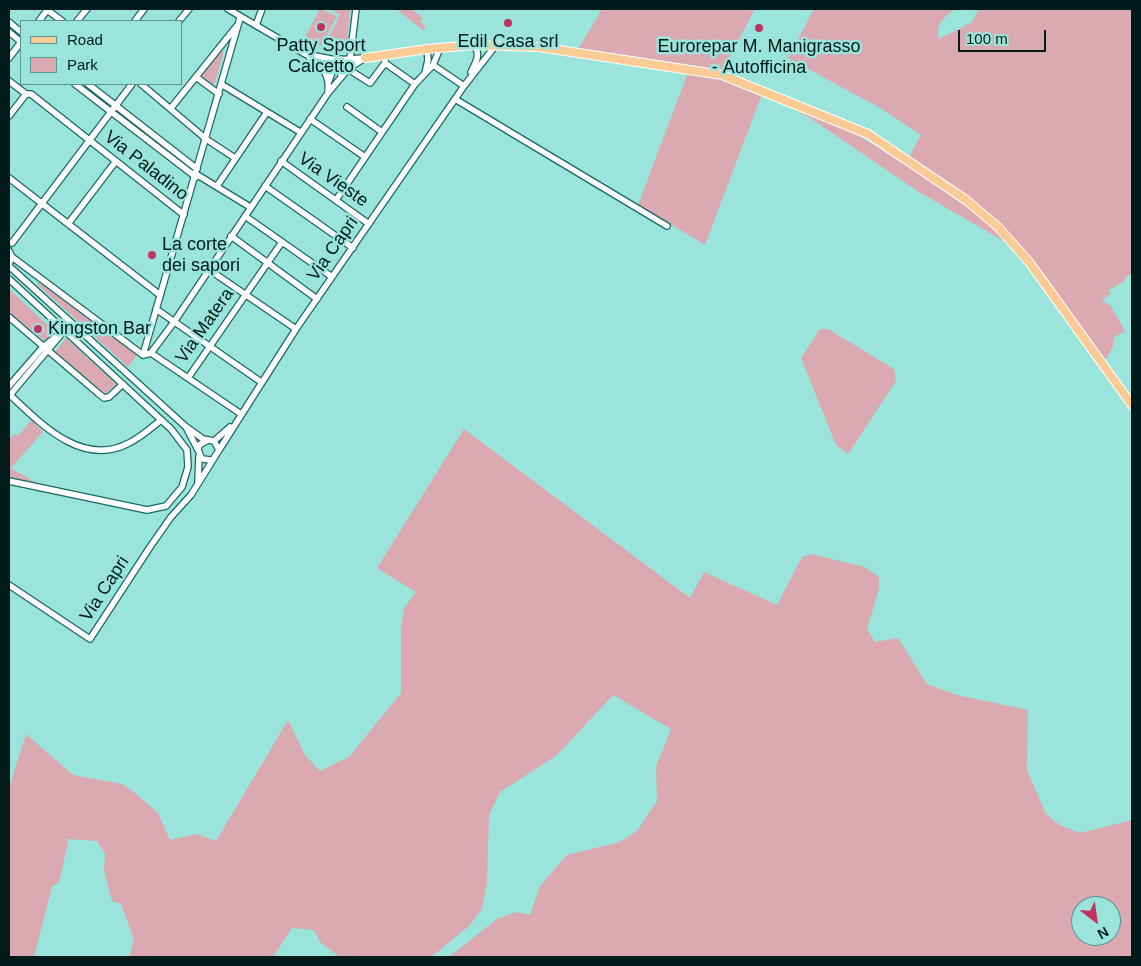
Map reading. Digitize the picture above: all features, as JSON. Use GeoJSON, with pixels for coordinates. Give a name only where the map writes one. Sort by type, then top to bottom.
{"type":"FeatureCollection","features":[{"type":"Feature","properties":{"kind":"main road"},"geometry":{"type":"LineString","coordinates":[[365,58],[385,59],[427,49],[474,45],[539,47],[722,76],[868,134],[966,200],[998,227],[1034,268],[1132,405]]}},
{"type":"Feature","properties":{"kind":"street"},"geometry":{"type":"LineString","coordinates":[[39,20],[47,9],[61,20]]}},
{"type":"Feature","properties":{"kind":"street"},"geometry":{"type":"LineString","coordinates":[[78,20],[87,9]]}},
{"type":"Feature","properties":{"kind":"street"},"geometry":{"type":"LineString","coordinates":[[136,20],[144,9]]}},
{"type":"Feature","properties":{"kind":"street"},"geometry":{"type":"LineString","coordinates":[[180,20],[189,9]]}},
{"type":"Feature","properties":{"kind":"street"},"geometry":{"type":"LineString","coordinates":[[228,9],[240,20],[256,25],[305,54],[322,68],[329,80]]}},
{"type":"Feature","properties":{"kind":"street"},"geometry":{"type":"LineString","coordinates":[[256,25],[262,9]]}},
{"type":"Feature","properties":{"kind":"street"},"geometry":{"type":"LineString","coordinates":[[350,59],[356,9]]}},
{"type":"Feature","properties":{"kind":"street"},"geometry":{"type":"LineString","coordinates":[[171,108],[240,20]]}},
{"type":"Feature","properties":{"kind":"street"},"geometry":{"type":"LineString","coordinates":[[143,355],[240,20]]}},
{"type":"Feature","properties":{"kind":"street"},"geometry":{"type":"LineString","coordinates":[[9,22],[20,31]]}},
{"type":"Feature","properties":{"kind":"street"},"geometry":{"type":"LineString","coordinates":[[9,32],[20,41]]}},
{"type":"Feature","properties":{"kind":"street"},"geometry":{"type":"LineString","coordinates":[[9,58],[20,43]]}},
{"type":"Feature","properties":{"kind":"street","name":"Via Capri"},"geometry":{"type":"LineString","coordinates":[[466,83],[478,57],[478,51],[474,45]]}},
{"type":"Feature","properties":{"kind":"street","name":"Via Capri"},"geometry":{"type":"LineString","coordinates":[[9,585],[90,639],[155,540],[198,483],[211,460],[215,458],[239,416],[317,298],[466,83],[496,45]]}},
{"type":"Feature","properties":{"kind":"street"},"geometry":{"type":"LineString","coordinates":[[336,200],[415,84],[433,65],[440,48]]}},
{"type":"Feature","properties":{"kind":"street"},"geometry":{"type":"LineString","coordinates":[[425,72],[428,60],[427,49]]}},
{"type":"Feature","properties":{"kind":"street"},"geometry":{"type":"LineString","coordinates":[[305,54],[338,59],[365,58]]}},
{"type":"Feature","properties":{"kind":"street"},"geometry":{"type":"LineString","coordinates":[[143,355],[151,353],[174,322],[328,93],[348,69],[365,58]]}},
{"type":"Feature","properties":{"kind":"street"},"geometry":{"type":"LineString","coordinates":[[338,59],[342,73],[339,80]]}},
{"type":"Feature","properties":{"kind":"street"},"geometry":{"type":"LineString","coordinates":[[328,93],[329,80],[338,59]]}},
{"type":"Feature","properties":{"kind":"street"},"geometry":{"type":"LineString","coordinates":[[348,69],[370,83],[385,59],[415,84]]}},
{"type":"Feature","properties":{"kind":"street"},"geometry":{"type":"LineString","coordinates":[[433,65],[466,83]]}},
{"type":"Feature","properties":{"kind":"street"},"geometry":{"type":"LineString","coordinates":[[196,77],[218,94]]}},
{"type":"Feature","properties":{"kind":"street","name":"Via Paladino"},"geometry":{"type":"LineString","coordinates":[[9,81],[26,94],[31,94],[184,215]]}},
{"type":"Feature","properties":{"kind":"street"},"geometry":{"type":"LineString","coordinates":[[221,84],[300,132]]}},
{"type":"Feature","properties":{"kind":"street"},"geometry":{"type":"LineString","coordinates":[[76,85],[196,173],[250,207]]}},
{"type":"Feature","properties":{"kind":"street"},"geometry":{"type":"LineString","coordinates":[[89,85],[116,105],[196,173]]}},
{"type":"Feature","properties":{"kind":"street"},"geometry":{"type":"LineString","coordinates":[[131,85],[10,244],[9,265],[185,426],[203,439],[211,441],[219,450]]}},
{"type":"Feature","properties":{"kind":"street"},"geometry":{"type":"LineString","coordinates":[[142,85],[206,139],[235,158]]}},
{"type":"Feature","properties":{"kind":"street"},"geometry":{"type":"LineString","coordinates":[[9,116],[26,94]]}},
{"type":"Feature","properties":{"kind":"street"},"geometry":{"type":"LineString","coordinates":[[455,99],[667,226]]}},
{"type":"Feature","properties":{"kind":"street"},"geometry":{"type":"LineString","coordinates":[[347,107],[382,132]]}},
{"type":"Feature","properties":{"kind":"street"},"geometry":{"type":"LineString","coordinates":[[217,186],[267,112]]}},
{"type":"Feature","properties":{"kind":"street"},"geometry":{"type":"LineString","coordinates":[[310,119],[365,157]]}},
{"type":"Feature","properties":{"kind":"street"},"geometry":{"type":"LineString","coordinates":[[68,224],[116,161]]}},
{"type":"Feature","properties":{"kind":"street","name":"Via Vieste"},"geometry":{"type":"LineString","coordinates":[[281,161],[369,224]]}},
{"type":"Feature","properties":{"kind":"street"},"geometry":{"type":"LineString","coordinates":[[9,178],[160,295]]}},
{"type":"Feature","properties":{"kind":"street"},"geometry":{"type":"LineString","coordinates":[[265,186],[353,248]]}},
{"type":"Feature","properties":{"kind":"street"},"geometry":{"type":"LineString","coordinates":[[245,216],[332,277]]}},
{"type":"Feature","properties":{"kind":"street"},"geometry":{"type":"LineString","coordinates":[[231,236],[317,298]]}},
{"type":"Feature","properties":{"kind":"street","name":"Via Matera"},"geometry":{"type":"LineString","coordinates":[[188,378],[282,242]]}},
{"type":"Feature","properties":{"kind":"street"},"geometry":{"type":"LineString","coordinates":[[10,253],[143,355]]}},
{"type":"Feature","properties":{"kind":"street"},"geometry":{"type":"LineString","coordinates":[[208,270],[296,329]]}},
{"type":"Feature","properties":{"kind":"street"},"geometry":{"type":"LineString","coordinates":[[9,279],[63,332],[161,420],[187,450],[188,467],[182,487],[166,506],[147,510],[9,481]]}},
{"type":"Feature","properties":{"kind":"street"},"geometry":{"type":"LineString","coordinates":[[156,309],[261,382]]}},
{"type":"Feature","properties":{"kind":"street"},"geometry":{"type":"LineString","coordinates":[[9,318],[104,398],[109,397],[123,384]]}},
{"type":"Feature","properties":{"kind":"street"},"geometry":{"type":"LineString","coordinates":[[9,386],[43,347],[63,332]]}},
{"type":"Feature","properties":{"kind":"street"},"geometry":{"type":"LineString","coordinates":[[63,332],[10,395],[56,436],[82,448],[98,449],[128,444],[161,420]]}},
{"type":"Feature","properties":{"kind":"street"},"geometry":{"type":"LineString","coordinates":[[151,353],[239,416]]}},
{"type":"Feature","properties":{"kind":"street","name":"Via Capri"},"geometry":{"type":"LineString","coordinates":[[199,453],[199,445],[219,439],[239,416]]}},
{"type":"Feature","properties":{"kind":"street"},"geometry":{"type":"LineString","coordinates":[[185,426],[194,439],[199,453],[198,483]]}},
{"type":"Feature","properties":{"kind":"street"},"geometry":{"type":"LineString","coordinates":[[199,453],[207,461],[211,460]]}},
{"type":"Feature","properties":{"kind":"green space","name":"Patty Sport Calcetto"},"geometry":{"type":"Polygon","coordinates":[[[320,9],[337,16],[321,46],[305,37],[320,9]]]}},
{"type":"Feature","properties":{"kind":"green space"},"geometry":{"type":"Polygon","coordinates":[[[330,9],[350,9],[347,45],[342,51],[322,50],[340,15],[330,9]]]}},
{"type":"Feature","properties":{"kind":"green space"},"geometry":{"type":"Polygon","coordinates":[[[396,9],[411,9],[423,18],[420,22],[426,27],[423,30],[396,9]]]}},
{"type":"Feature","properties":{"kind":"green space"},"geometry":{"type":"Polygon","coordinates":[[[602,9],[755,9],[723,70],[579,48],[602,9]]]}},
{"type":"Feature","properties":{"kind":"green space"},"geometry":{"type":"Polygon","coordinates":[[[814,9],[955,9],[941,21],[938,29],[939,39],[972,22],[979,9],[1132,9],[1132,273],[1125,277],[1126,280],[1109,290],[1111,293],[1102,301],[1111,306],[1125,331],[1113,338],[1113,347],[1104,362],[1043,273],[1005,230],[908,159],[921,135],[882,109],[788,58],[814,9]]]}},
{"type":"Feature","properties":{"kind":"green space"},"geometry":{"type":"Polygon","coordinates":[[[221,50],[224,52],[214,85],[201,76],[221,50]]]}},
{"type":"Feature","properties":{"kind":"green space"},"geometry":{"type":"Polygon","coordinates":[[[689,70],[748,82],[815,109],[962,199],[1007,238],[1007,243],[919,192],[810,118],[762,94],[705,245],[659,217],[656,220],[637,208],[689,70]]]}},
{"type":"Feature","properties":{"kind":"green space"},"geometry":{"type":"Polygon","coordinates":[[[39,282],[137,355],[128,367],[37,284],[39,282]]]}},
{"type":"Feature","properties":{"kind":"green space"},"geometry":{"type":"Polygon","coordinates":[[[9,289],[56,333],[45,341],[9,313],[9,289]]]}},
{"type":"Feature","properties":{"kind":"green space"},"geometry":{"type":"Polygon","coordinates":[[[820,329],[828,329],[894,369],[896,381],[848,454],[836,445],[801,358],[820,329]]]}},
{"type":"Feature","properties":{"kind":"green space"},"geometry":{"type":"Polygon","coordinates":[[[66,338],[116,384],[105,394],[54,353],[66,338]]]}},
{"type":"Feature","properties":{"kind":"green space"},"geometry":{"type":"Polygon","coordinates":[[[31,420],[43,432],[11,468],[35,482],[33,484],[9,478],[9,440],[14,434],[18,436],[31,420]]]}},
{"type":"Feature","properties":{"kind":"green space"},"geometry":{"type":"Polygon","coordinates":[[[464,429],[690,598],[704,572],[777,605],[802,557],[811,554],[865,567],[879,577],[879,589],[867,629],[875,642],[898,638],[927,684],[957,695],[1028,710],[1027,770],[1046,814],[1060,825],[1080,833],[1132,820],[1132,957],[449,957],[497,919],[516,912],[530,915],[540,886],[567,855],[620,842],[637,831],[657,801],[656,767],[671,729],[613,695],[557,755],[500,792],[489,815],[487,882],[482,909],[469,926],[429,957],[340,957],[320,942],[314,930],[292,928],[273,957],[129,957],[134,939],[121,904],[112,901],[104,871],[105,854],[97,841],[67,839],[68,843],[59,882],[52,887],[34,957],[9,957],[9,788],[26,734],[73,775],[122,784],[135,793],[158,813],[170,840],[197,834],[216,841],[288,720],[305,755],[320,771],[349,757],[401,693],[401,628],[404,608],[416,592],[377,568],[464,429]]]}},
{"type":"Feature","properties":{"kind":"place","name":"Edil Casa srl"},"geometry":{"type":"Point","coordinates":[508,23]}},
{"type":"Feature","properties":{"kind":"place","name":"Patty Sport Calcetto"},"geometry":{"type":"Point","coordinates":[321,27]}},
{"type":"Feature","properties":{"kind":"place","name":"Eurorepar M. Manigrasso - Autofficina"},"geometry":{"type":"Point","coordinates":[759,28]}},
{"type":"Feature","properties":{"kind":"place","name":"La corte dei sapori"},"geometry":{"type":"Point","coordinates":[152,255]}},
{"type":"Feature","properties":{"kind":"place","name":"Kingston Bar"},"geometry":{"type":"Point","coordinates":[38,329]}}]}
